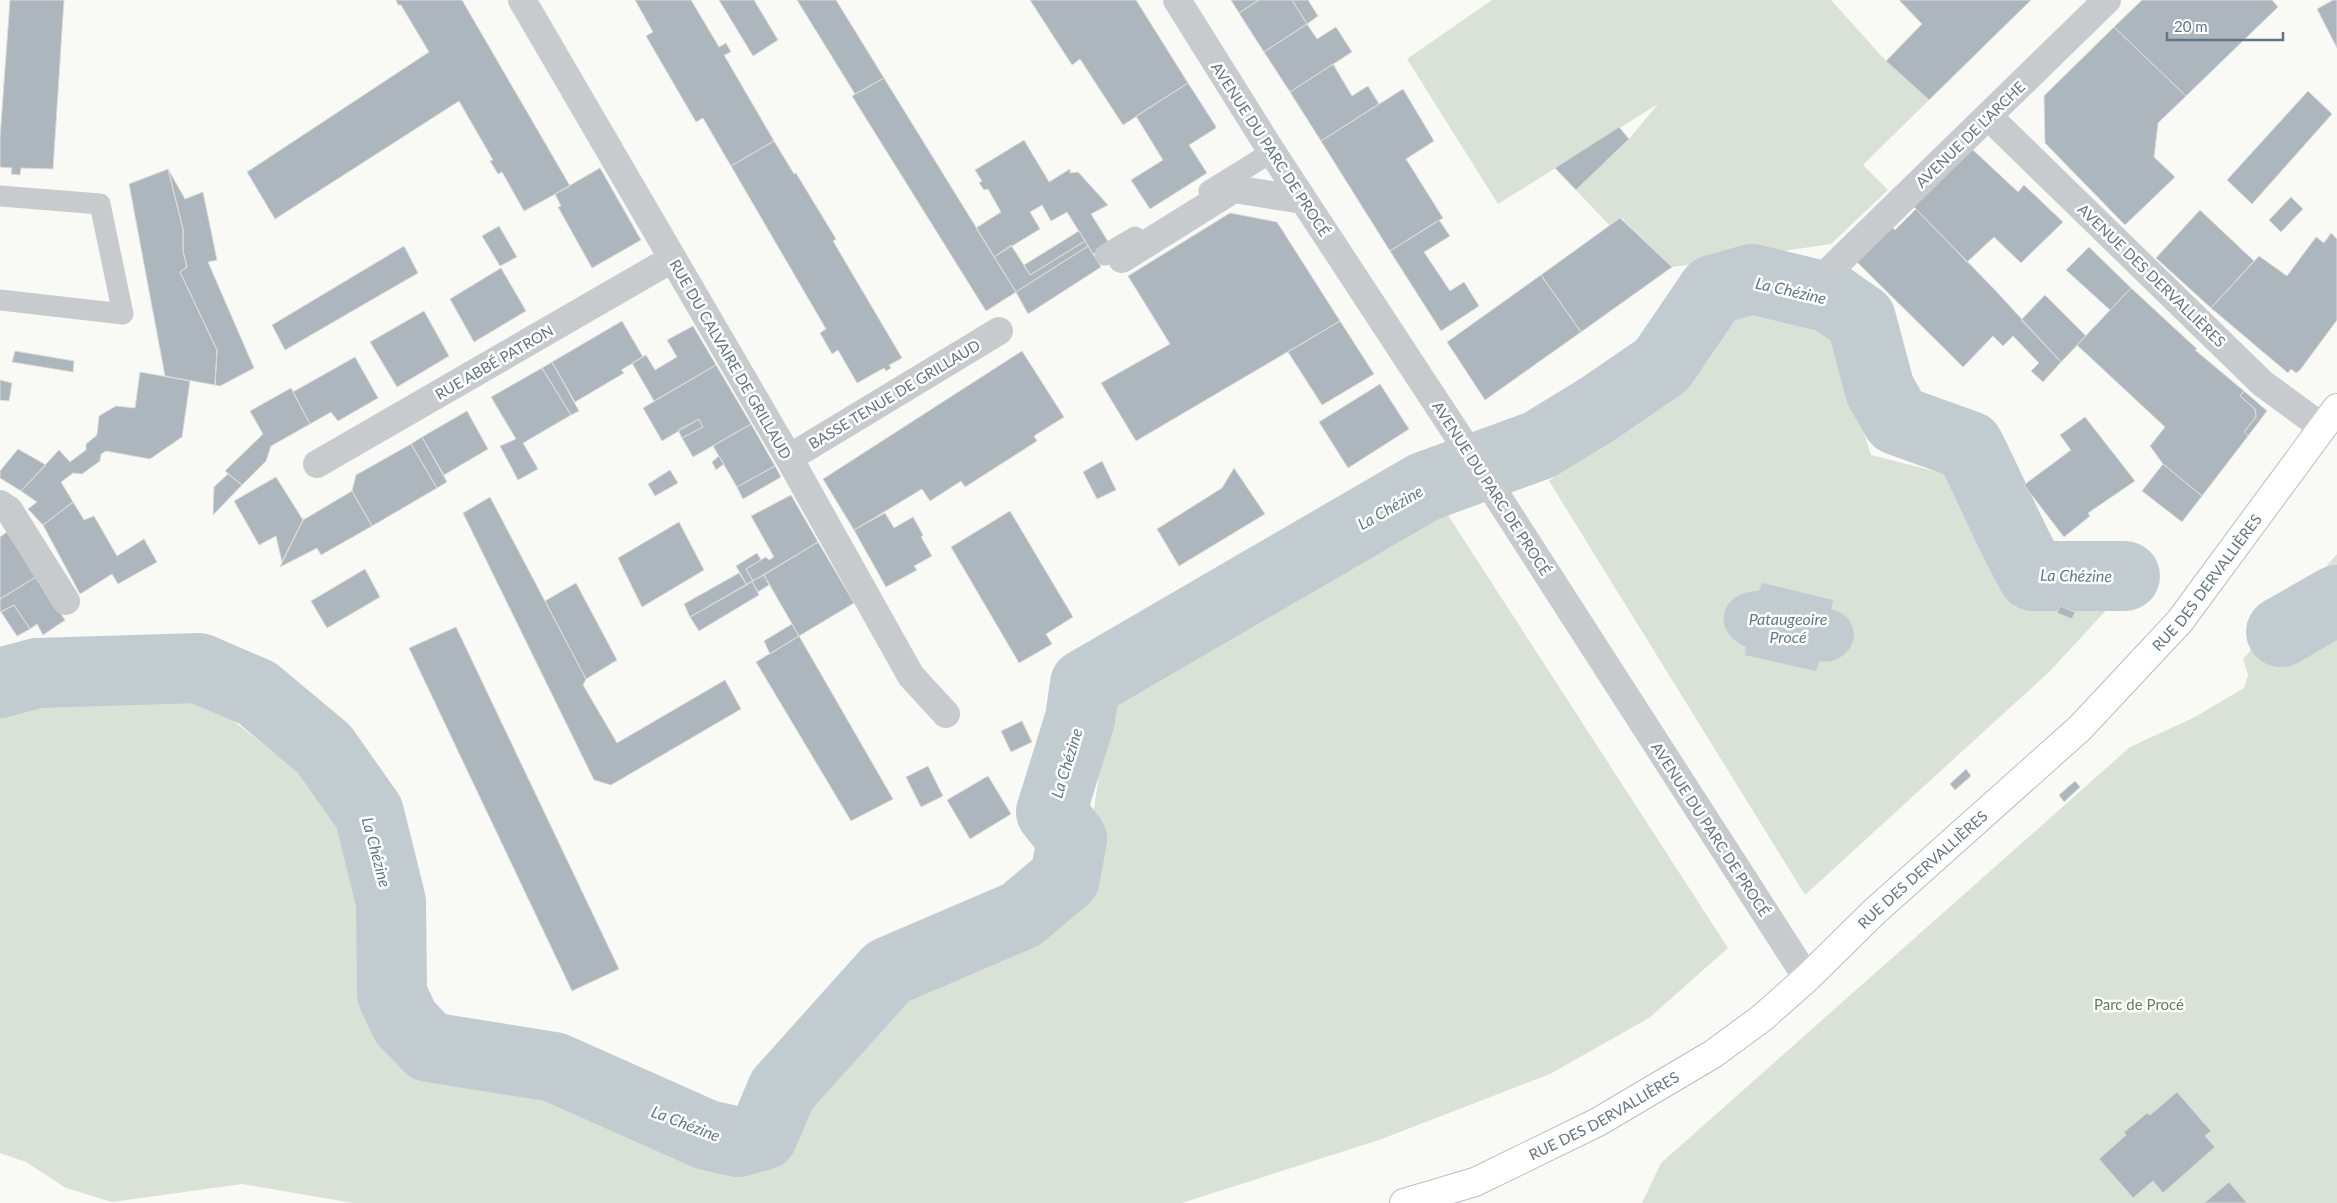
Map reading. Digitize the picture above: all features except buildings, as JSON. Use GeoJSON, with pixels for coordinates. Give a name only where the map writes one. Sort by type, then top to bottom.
{"type":"FeatureCollection","features":[{"type":"Feature","properties":{"kind":"main road","name":"RUE DES DERVALLIÈRES"},"geometry":{"type":"LineString","coordinates":[[1404,1203],[1474,1182],[1598,1122],[1713,1054],[1762,1018],[1807,978],[1874,912],[2080,728],[2180,621],[2329,418]]}},
{"type":"Feature","properties":{"kind":"street","name":"RUE DU CALVAIRE DE GRILLAUD"},"geometry":{"type":"LineString","coordinates":[[522,0],[789,458],[911,676],[946,714]]}},
{"type":"Feature","properties":{"kind":"street","name":"AVENUE DU PARC DE PROCÉ"},"geometry":{"type":"LineString","coordinates":[[1176,0],[1272,152],[1472,457],[1807,978]]}},
{"type":"Feature","properties":{"kind":"street","name":"AVENUE DE L'ARCHE"},"geometry":{"type":"LineString","coordinates":[[1834,267],[2107,0]]}},
{"type":"Feature","properties":{"kind":"street","name":"AVENUE DES DERVALLIÈRES"},"geometry":{"type":"LineString","coordinates":[[1988,116],[2262,383],[2329,418]]}},
{"type":"Feature","properties":{"kind":"street"},"geometry":{"type":"LineString","coordinates":[[1114,257],[1234,189],[1303,200]]}},
{"type":"Feature","properties":{"kind":"street","name":"RUE ABBÉ PATRON"},"geometry":{"type":"LineString","coordinates":[[317,464],[672,259]]}},
{"type":"Feature","properties":{"kind":"street","name":"BASSE TENUE DE GRILLAUD"},"geometry":{"type":"LineString","coordinates":[[789,458],[999,331]]}},
{"type":"Feature","properties":{"kind":"street"},"geometry":{"type":"LineString","coordinates":[[0,504],[9,510],[66,601]]}},
{"type":"Feature","properties":{"kind":"lane"},"geometry":{"type":"LineString","coordinates":[[1114,257],[1272,152]]}},
{"type":"Feature","properties":{"kind":"lane"},"geometry":{"type":"LineString","coordinates":[[0,196],[100,204],[123,314],[0,300]]}},
{"type":"Feature","properties":{"kind":"green space"},"geometry":{"type":"Polygon","coordinates":[[[1492,0],[1831,0],[1886,61],[1929,100],[1863,165],[1888,190],[1831,244],[1672,267],[1621,218],[1610,226],[1576,190],[1629,139],[1658,104],[1498,204],[1407,59],[1492,0]]]}},
{"type":"Feature","properties":{"kind":"green space"},"geometry":{"type":"Polygon","coordinates":[[[1727,306],[1830,324],[1871,455],[1954,476],[2015,607],[2111,605],[2050,671],[1805,895],[1549,481],[1666,391],[1727,306]]]}},
{"type":"Feature","properties":{"kind":"green space"},"geometry":{"type":"Polygon","coordinates":[[[1442,506],[1728,948],[1649,1018],[1550,1074],[1379,1140],[1182,1203],[353,1203],[242,1184],[112,1202],[66,1188],[26,1162],[0,1153],[0,698],[31,691],[174,675],[347,809],[374,970],[395,1034],[440,1058],[550,1080],[630,1117],[722,1156],[765,1161],[793,1095],[891,991],[987,940],[1066,907],[1088,853],[1110,696],[1442,506]]]}},
{"type":"Feature","properties":{"kind":"green space","name":"Parc de Procé"},"geometry":{"type":"Polygon","coordinates":[[[2337,554],[2337,1203],[1642,1203],[1661,1163],[2130,747],[2195,717],[2244,688],[2248,675],[2243,659],[2337,554]]]}},
{"type":"Feature","properties":{"kind":"water","name":"Pataugeoire Procé"},"geometry":{"type":"Polygon","coordinates":[[[1762,583],[1833,600],[1831,609],[1846,617],[1853,630],[1854,638],[1847,651],[1835,660],[1819,661],[1816,671],[1745,655],[1746,647],[1734,640],[1727,631],[1724,613],[1728,604],[1736,597],[1759,591],[1762,583]]]}},
{"type":"Feature","properties":{"kind":"waterway","name":"La Chézine"},"geometry":{"type":"LineString","coordinates":[[0,683],[37,673],[199,668],[257,693],[324,749],[369,813],[391,902],[392,994],[405,1022],[429,1047],[554,1067],[707,1135],[738,1142],[763,1135],[782,1090],[888,972],[1021,915],[1065,878],[1072,839],[1051,812],[1080,719],[1085,684],[1424,487],[1539,445],[1598,409],[1662,365],[1713,290],[1752,279],[1831,298],[1861,319],[1880,390],[1897,420],[1969,446],[2033,576],[2125,576]]}},
{"type":"Feature","properties":{"kind":"waterway","name":"La Chézine"},"geometry":{"type":"LineString","coordinates":[[2281,632],[2337,600]]}}]}
